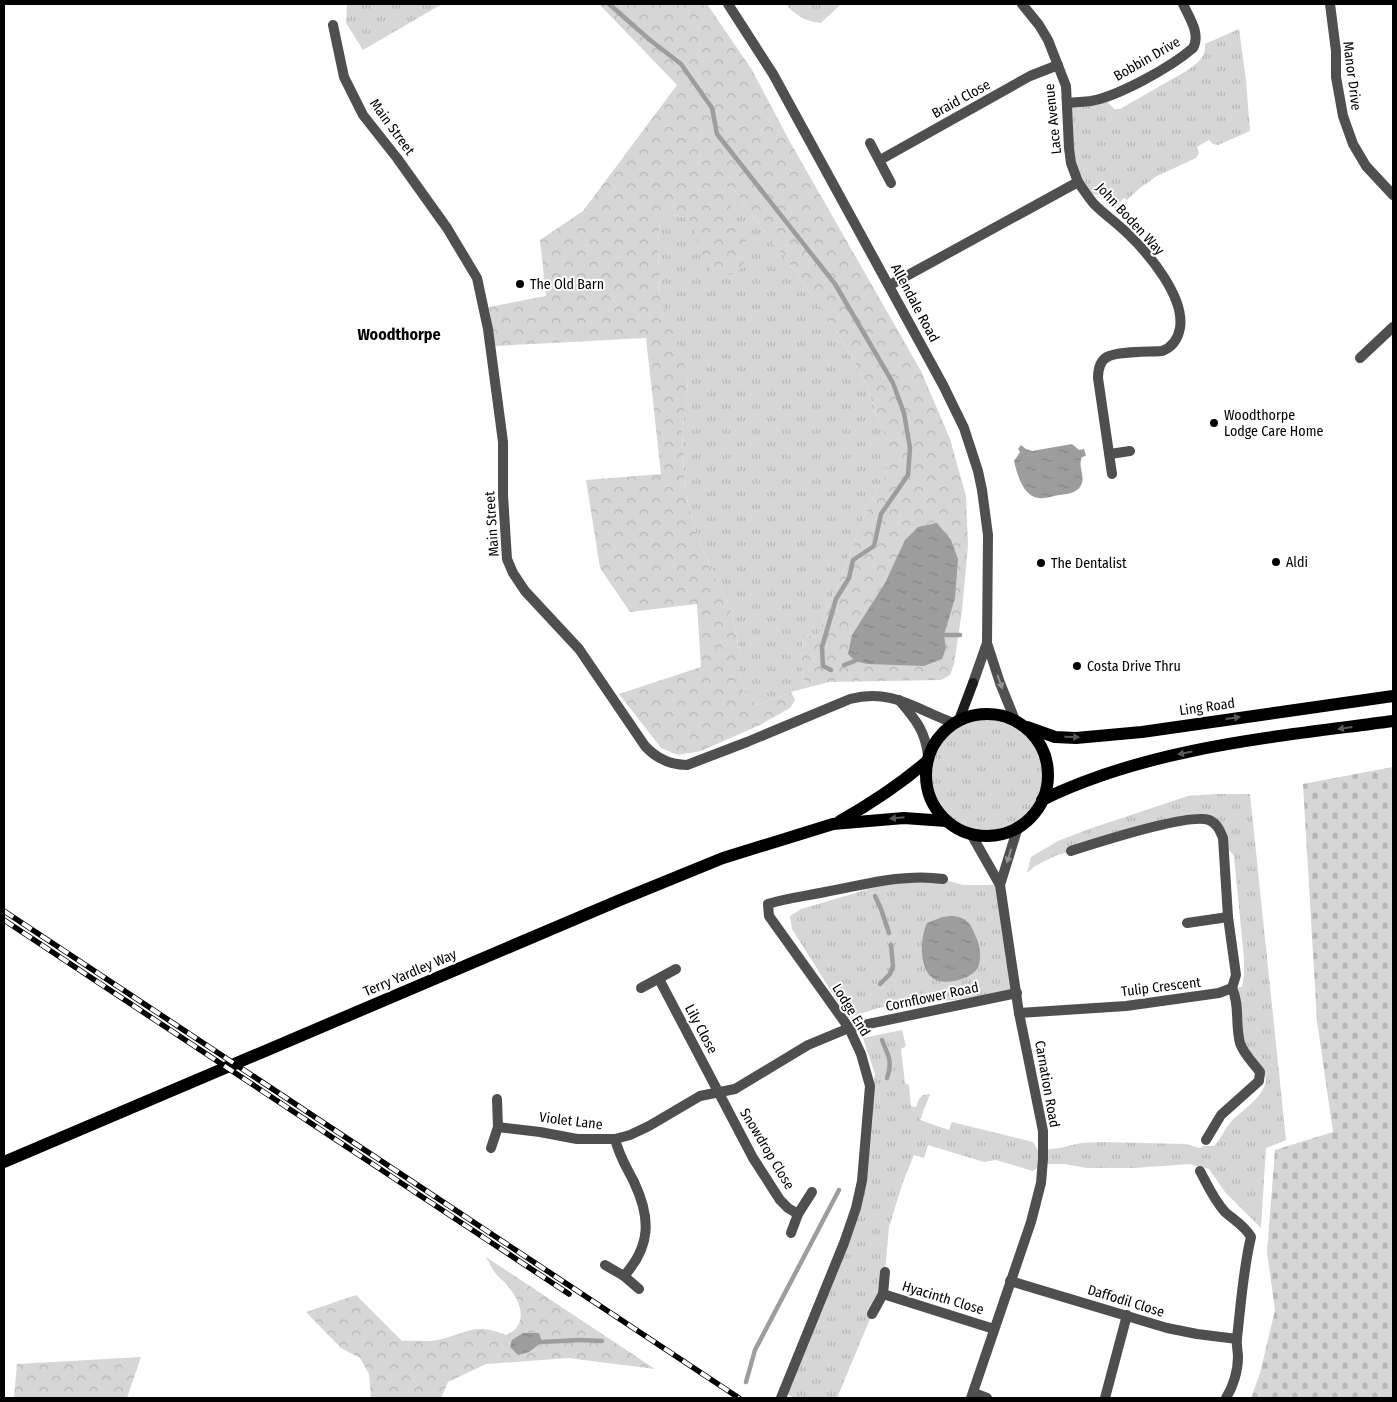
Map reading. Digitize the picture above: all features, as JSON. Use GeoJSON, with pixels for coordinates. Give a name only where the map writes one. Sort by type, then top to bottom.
{"type":"FeatureCollection","features":[{"type":"Feature","properties":{"kind":"main road","name":"Ling Road"},"geometry":{"type":"LineString","coordinates":[[1020,723],[1055,737],[1076,738],[1142,732],[1393,696]]}},
{"type":"Feature","properties":{"kind":"main road"},"geometry":{"type":"LineString","coordinates":[[977,714],[994,714],[1020,723],[1035,737],[1046,757],[1048,780],[1042,800],[1030,819],[1018,828],[994,836],[971,834],[960,830],[946,821],[932,803],[927,789],[927,758],[941,733],[957,721],[977,714]]}},
{"type":"Feature","properties":{"kind":"main road"},"geometry":{"type":"LineString","coordinates":[[1042,800],[1074,785],[1118,770],[1177,755],[1251,740],[1393,721]]}},
{"type":"Feature","properties":{"kind":"main road","name":"Terry Yardley Way"},"geometry":{"type":"LineString","coordinates":[[4,1162],[611,904],[724,858],[833,824],[876,801],[902,783],[927,758]]}},
{"type":"Feature","properties":{"kind":"main road","name":"Terry Yardley Way"},"geometry":{"type":"LineString","coordinates":[[833,824],[904,818],[946,821]]}},
{"type":"Feature","properties":{"kind":"street","name":"Allendale Road"},"geometry":{"type":"LineString","coordinates":[[728,4],[773,74],[890,285],[964,428],[978,471],[988,535],[987,643],[1000,683],[1020,723]]}},
{"type":"Feature","properties":{"kind":"street","name":"Lace Avenue"},"geometry":{"type":"LineString","coordinates":[[1022,4],[1048,40],[1066,86],[1069,148],[1078,182]]}},
{"type":"Feature","properties":{"kind":"street","name":"Bobbin Drive"},"geometry":{"type":"LineString","coordinates":[[1068,103],[1091,101],[1119,92],[1150,76],[1193,48],[1196,43],[1196,34],[1183,4]]}},
{"type":"Feature","properties":{"kind":"street","name":"Manor Drive"},"geometry":{"type":"LineString","coordinates":[[1330,4],[1336,51],[1336,76],[1343,116],[1352,144],[1366,166],[1393,195]]}},
{"type":"Feature","properties":{"kind":"street","name":"Main Street"},"geometry":{"type":"LineString","coordinates":[[333,24],[344,77],[363,115],[397,158],[447,228],[477,278],[488,329],[503,442],[507,559],[513,573],[525,591],[578,649],[645,746],[654,756],[662,760],[677,765],[687,765],[850,699],[865,695],[898,700],[957,721]]}},
{"type":"Feature","properties":{"kind":"street","name":"Braid Close"},"geometry":{"type":"LineString","coordinates":[[880,160],[1030,76],[1058,65]]}},
{"type":"Feature","properties":{"kind":"street"},"geometry":{"type":"LineString","coordinates":[[870,142],[891,183]]}},
{"type":"Feature","properties":{"kind":"street","name":"John Boden Way"},"geometry":{"type":"LineString","coordinates":[[890,285],[1078,182],[1094,204],[1129,235],[1148,256],[1174,294],[1181,320],[1178,337],[1168,348],[1162,351],[1113,355],[1104,360],[1098,368],[1112,474]]}},
{"type":"Feature","properties":{"kind":"street"},"geometry":{"type":"LineString","coordinates":[[1360,358],[1393,327]]}},
{"type":"Feature","properties":{"kind":"street"},"geometry":{"type":"LineString","coordinates":[[1110,454],[1130,451]]}},
{"type":"Feature","properties":{"kind":"street","name":"Allendale Road"},"geometry":{"type":"LineString","coordinates":[[957,721],[987,643]]}},
{"type":"Feature","properties":{"kind":"street"},"geometry":{"type":"LineString","coordinates":[[898,700],[915,720],[926,739],[927,758]]}},
{"type":"Feature","properties":{"kind":"street"},"geometry":{"type":"LineString","coordinates":[[1072,851],[1116,837],[1202,819],[1211,820],[1220,830],[1223,838],[1228,917],[1236,975],[1232,988],[1236,996],[1237,1024],[1241,1044],[1260,1072],[1259,1081],[1222,1115],[1206,1140]]}},
{"type":"Feature","properties":{"kind":"street","name":"Carnation Road"},"geometry":{"type":"LineString","coordinates":[[1000,886],[1018,828]]}},
{"type":"Feature","properties":{"kind":"street","name":"Carnation Road"},"geometry":{"type":"LineString","coordinates":[[971,834],[1000,886],[1020,1012],[1043,1131],[1041,1183],[1031,1222],[973,1396]]}},
{"type":"Feature","properties":{"kind":"street","name":"Lodge End"},"geometry":{"type":"LineString","coordinates":[[782,1395],[844,1244],[856,1208],[862,1181],[870,1086],[861,1054],[849,1028],[769,916],[768,904],[910,877],[943,878]]}},
{"type":"Feature","properties":{"kind":"street"},"geometry":{"type":"LineString","coordinates":[[1187,923],[1228,917]]}},
{"type":"Feature","properties":{"kind":"street"},"geometry":{"type":"LineString","coordinates":[[641,988],[676,969]]}},
{"type":"Feature","properties":{"kind":"street","name":"Lily Close"},"geometry":{"type":"LineString","coordinates":[[659,979],[719,1092]]}},
{"type":"Feature","properties":{"kind":"street","name":"Tulip Crescent"},"geometry":{"type":"LineString","coordinates":[[1020,1012],[1126,1006],[1219,993],[1232,988]]}},
{"type":"Feature","properties":{"kind":"street","name":"Cornflower Road"},"geometry":{"type":"LineString","coordinates":[[719,1092],[735,1089],[808,1045],[849,1028],[1017,993]]}},
{"type":"Feature","properties":{"kind":"street","name":"Violet Lane"},"geometry":{"type":"LineString","coordinates":[[498,1127],[577,1139],[616,1139],[649,1126],[700,1096],[719,1092]]}},
{"type":"Feature","properties":{"kind":"street","name":"Snowdrop Close"},"geometry":{"type":"LineString","coordinates":[[719,1092],[753,1158],[780,1200],[798,1214]]}},
{"type":"Feature","properties":{"kind":"street"},"geometry":{"type":"LineString","coordinates":[[491,1148],[498,1127],[497,1099]]}},
{"type":"Feature","properties":{"kind":"street"},"geometry":{"type":"LineString","coordinates":[[616,1139],[622,1161],[639,1196],[644,1213],[646,1232],[643,1249],[635,1264],[624,1276]]}},
{"type":"Feature","properties":{"kind":"street"},"geometry":{"type":"LineString","coordinates":[[1200,1171],[1212,1195],[1224,1210],[1246,1229],[1251,1236],[1243,1276],[1236,1371],[1226,1398]]}},
{"type":"Feature","properties":{"kind":"street","name":"Snowdrop Close"},"geometry":{"type":"LineString","coordinates":[[791,1234],[798,1214],[812,1192]]}},
{"type":"Feature","properties":{"kind":"street"},"geometry":{"type":"LineString","coordinates":[[605,1264],[639,1288]]}},
{"type":"Feature","properties":{"kind":"street","name":"Hyacinth Close"},"geometry":{"type":"LineString","coordinates":[[872,1314],[884,1294],[885,1272]]}},
{"type":"Feature","properties":{"kind":"street","name":"Daffodil Close"},"geometry":{"type":"LineString","coordinates":[[1010,1281],[1167,1328],[1237,1339]]}},
{"type":"Feature","properties":{"kind":"street","name":"Hyacinth Close"},"geometry":{"type":"LineString","coordinates":[[884,1294],[994,1329]]}},
{"type":"Feature","properties":{"kind":"street"},"geometry":{"type":"LineString","coordinates":[[1106,1398],[1126,1315]]}},
{"type":"Feature","properties":{"kind":"street"},"geometry":{"type":"LineString","coordinates":[[973,1396],[987,1398]]}},
{"type":"Feature","properties":{"kind":"green space"},"geometry":{"type":"Polygon","coordinates":[[[347,4],[442,4],[363,50],[346,23],[347,4]]]}},
{"type":"Feature","properties":{"kind":"green space"},"geometry":{"type":"Polygon","coordinates":[[[599,4],[707,4],[752,70],[790,142],[921,371],[950,439],[966,496],[968,545],[962,611],[954,664],[950,675],[941,680],[829,682],[806,688],[801,665],[803,635],[818,637],[825,613],[844,571],[863,519],[888,468],[888,445],[865,382],[841,338],[799,276],[735,191],[726,186],[722,193],[746,240],[744,266],[737,272],[726,275],[713,273],[701,259],[693,224],[686,217],[671,215],[660,222],[658,243],[660,300],[678,336],[688,381],[682,434],[685,491],[697,536],[731,609],[740,654],[740,673],[744,693],[758,705],[791,692],[795,700],[790,708],[760,725],[701,751],[678,755],[661,748],[619,694],[701,667],[697,604],[630,612],[600,568],[586,480],[661,474],[646,338],[495,346],[489,307],[546,296],[540,240],[583,211],[677,85],[599,4]]]}},
{"type":"Feature","properties":{"kind":"green space"},"geometry":{"type":"Polygon","coordinates":[[[786,4],[841,4],[821,23],[802,17],[786,4]]]}},
{"type":"Feature","properties":{"kind":"green space"},"geometry":{"type":"Polygon","coordinates":[[[1239,29],[1250,131],[1218,145],[1213,144],[1209,140],[1197,147],[1199,153],[1196,158],[1157,176],[1127,200],[1124,198],[1116,206],[1117,210],[1101,195],[1086,194],[1078,182],[1068,103],[1103,97],[1114,109],[1120,109],[1188,70],[1203,56],[1205,44],[1239,29]]]}},
{"type":"Feature","properties":{"kind":"green space"},"geometry":{"type":"Polygon","coordinates":[[[726,186],[735,191],[799,276],[841,338],[865,382],[888,445],[888,468],[863,519],[844,571],[825,613],[818,637],[803,635],[801,665],[806,688],[758,705],[744,693],[740,673],[740,654],[731,609],[697,536],[685,491],[682,434],[688,381],[660,300],[658,243],[660,222],[671,215],[686,217],[693,224],[722,193],[726,186]]]}},
{"type":"Feature","properties":{"kind":"green space"},"geometry":{"type":"Polygon","coordinates":[[[987,714],[1010,718],[1030,732],[1044,752],[1048,775],[1044,798],[1030,818],[1010,832],[987,836],[964,832],[944,818],[930,798],[926,775],[930,752],[944,732],[964,718],[987,714]]]}},
{"type":"Feature","properties":{"kind":"green space"},"geometry":{"type":"Polygon","coordinates":[[[1393,767],[1393,1398],[1251,1398],[1260,1373],[1275,1310],[1267,1252],[1275,1150],[1333,1132],[1317,1021],[1303,784],[1393,767]]]}},
{"type":"Feature","properties":{"kind":"green space"},"geometry":{"type":"Polygon","coordinates":[[[1250,794],[1286,1140],[1266,1148],[1261,1228],[1225,1192],[1209,1169],[1190,1164],[1134,1168],[1087,1168],[1064,1164],[1043,1164],[1033,1171],[996,1160],[984,1162],[928,1145],[924,1158],[914,1155],[903,1182],[889,1227],[885,1272],[872,1314],[837,1398],[793,1398],[783,1391],[856,1208],[875,1074],[863,1038],[902,1030],[906,1046],[901,1049],[905,1083],[909,1085],[911,1106],[916,1107],[923,1095],[930,1094],[920,1120],[949,1130],[952,1122],[1033,1142],[1042,1157],[1043,1150],[1081,1143],[1185,1144],[1200,1148],[1203,1146],[1214,1146],[1230,1123],[1258,1097],[1265,1085],[1266,1078],[1241,1044],[1232,988],[1242,987],[1244,976],[1234,856],[1230,851],[1224,851],[1220,830],[1201,819],[1057,855],[1035,866],[1027,873],[1031,857],[1058,841],[1188,796],[1250,794]]]}},
{"type":"Feature","properties":{"kind":"green space"},"geometry":{"type":"Polygon","coordinates":[[[910,877],[943,879],[963,885],[1000,885],[1017,993],[878,1008],[848,1018],[792,929],[790,916],[801,909],[910,877]]]}},
{"type":"Feature","properties":{"kind":"green space"},"geometry":{"type":"Polygon","coordinates":[[[486,1257],[655,1369],[568,1358],[486,1364],[448,1382],[441,1398],[371,1398],[369,1374],[360,1358],[341,1348],[306,1312],[356,1295],[402,1341],[438,1340],[478,1329],[486,1329],[506,1335],[518,1326],[521,1314],[520,1308],[514,1295],[492,1268],[486,1257]]]}},
{"type":"Feature","properties":{"kind":"green space"},"geometry":{"type":"Polygon","coordinates":[[[141,1357],[127,1398],[14,1398],[17,1364],[141,1357]]]}},
{"type":"Feature","properties":{"kind":"water"},"geometry":{"type":"Polygon","coordinates":[[[1072,444],[1079,450],[1084,449],[1086,456],[1082,457],[1081,461],[1083,480],[1080,487],[1070,493],[1044,498],[1033,496],[1029,493],[1022,484],[1014,461],[1020,452],[1018,449],[1021,445],[1032,451],[1072,444]]]}},
{"type":"Feature","properties":{"kind":"water"},"geometry":{"type":"Polygon","coordinates":[[[937,523],[951,540],[958,559],[955,598],[944,635],[946,648],[942,659],[924,666],[867,664],[855,661],[848,654],[852,635],[885,583],[905,540],[918,527],[937,523]]]}},
{"type":"Feature","properties":{"kind":"water"},"geometry":{"type":"Polygon","coordinates":[[[952,916],[965,920],[970,925],[979,944],[980,960],[978,967],[971,975],[947,982],[936,980],[930,976],[923,962],[922,945],[927,923],[942,917],[952,916]]]}},
{"type":"Feature","properties":{"kind":"water"},"geometry":{"type":"Polygon","coordinates":[[[523,1333],[539,1333],[542,1342],[529,1352],[518,1355],[510,1347],[512,1340],[523,1333]]]}},
{"type":"Feature","properties":{"kind":"waterway"},"geometry":{"type":"LineString","coordinates":[[609,4],[681,64],[712,108],[717,134],[835,284],[893,383],[904,413],[910,448],[908,475],[881,514],[874,546],[853,560],[849,578],[836,599],[822,647],[823,666],[831,670]]}},
{"type":"Feature","properties":{"kind":"waterway"},"geometry":{"type":"LineString","coordinates":[[944,635],[960,635]]}},
{"type":"Feature","properties":{"kind":"waterway"},"geometry":{"type":"LineString","coordinates":[[844,665],[855,661]]}},
{"type":"Feature","properties":{"kind":"waterway"},"geometry":{"type":"LineString","coordinates":[[875,896],[889,933]]}},
{"type":"Feature","properties":{"kind":"waterway"},"geometry":{"type":"LineString","coordinates":[[880,984],[890,974],[893,966],[891,945]]}},
{"type":"Feature","properties":{"kind":"waterway"},"geometry":{"type":"LineString","coordinates":[[882,1040],[890,1062],[887,1078]]}},
{"type":"Feature","properties":{"kind":"waterway"},"geometry":{"type":"LineString","coordinates":[[746,1382],[755,1350],[839,1190]]}},
{"type":"Feature","properties":{"kind":"waterway"},"geometry":{"type":"LineString","coordinates":[[542,1342],[602,1341]]}},
{"type":"Feature","properties":{"kind":"railway"},"geometry":{"type":"LineString","coordinates":[[4,911],[739,1398]]}},
{"type":"Feature","properties":{"kind":"railway"},"geometry":{"type":"LineString","coordinates":[[4,920],[569,1294]]}},
{"type":"Feature","properties":{"kind":"place","name":"The Old Barn"},"geometry":{"type":"Point","coordinates":[520,284]}},
{"type":"Feature","properties":{"kind":"place","name":"Woodthorpe Lodge Care Home"},"geometry":{"type":"Point","coordinates":[1214,423]}},
{"type":"Feature","properties":{"kind":"place","name":"Aldi"},"geometry":{"type":"Point","coordinates":[1276,562]}},
{"type":"Feature","properties":{"kind":"place","name":"The Dentalist"},"geometry":{"type":"Point","coordinates":[1041,563]}},
{"type":"Feature","properties":{"kind":"place","name":"Costa Drive Thru"},"geometry":{"type":"Point","coordinates":[1077,666]}},
{"type":"Feature","properties":{"kind":"district","name":"Woodthorpe"},"geometry":{"type":"Point","coordinates":[399,334]}}]}
